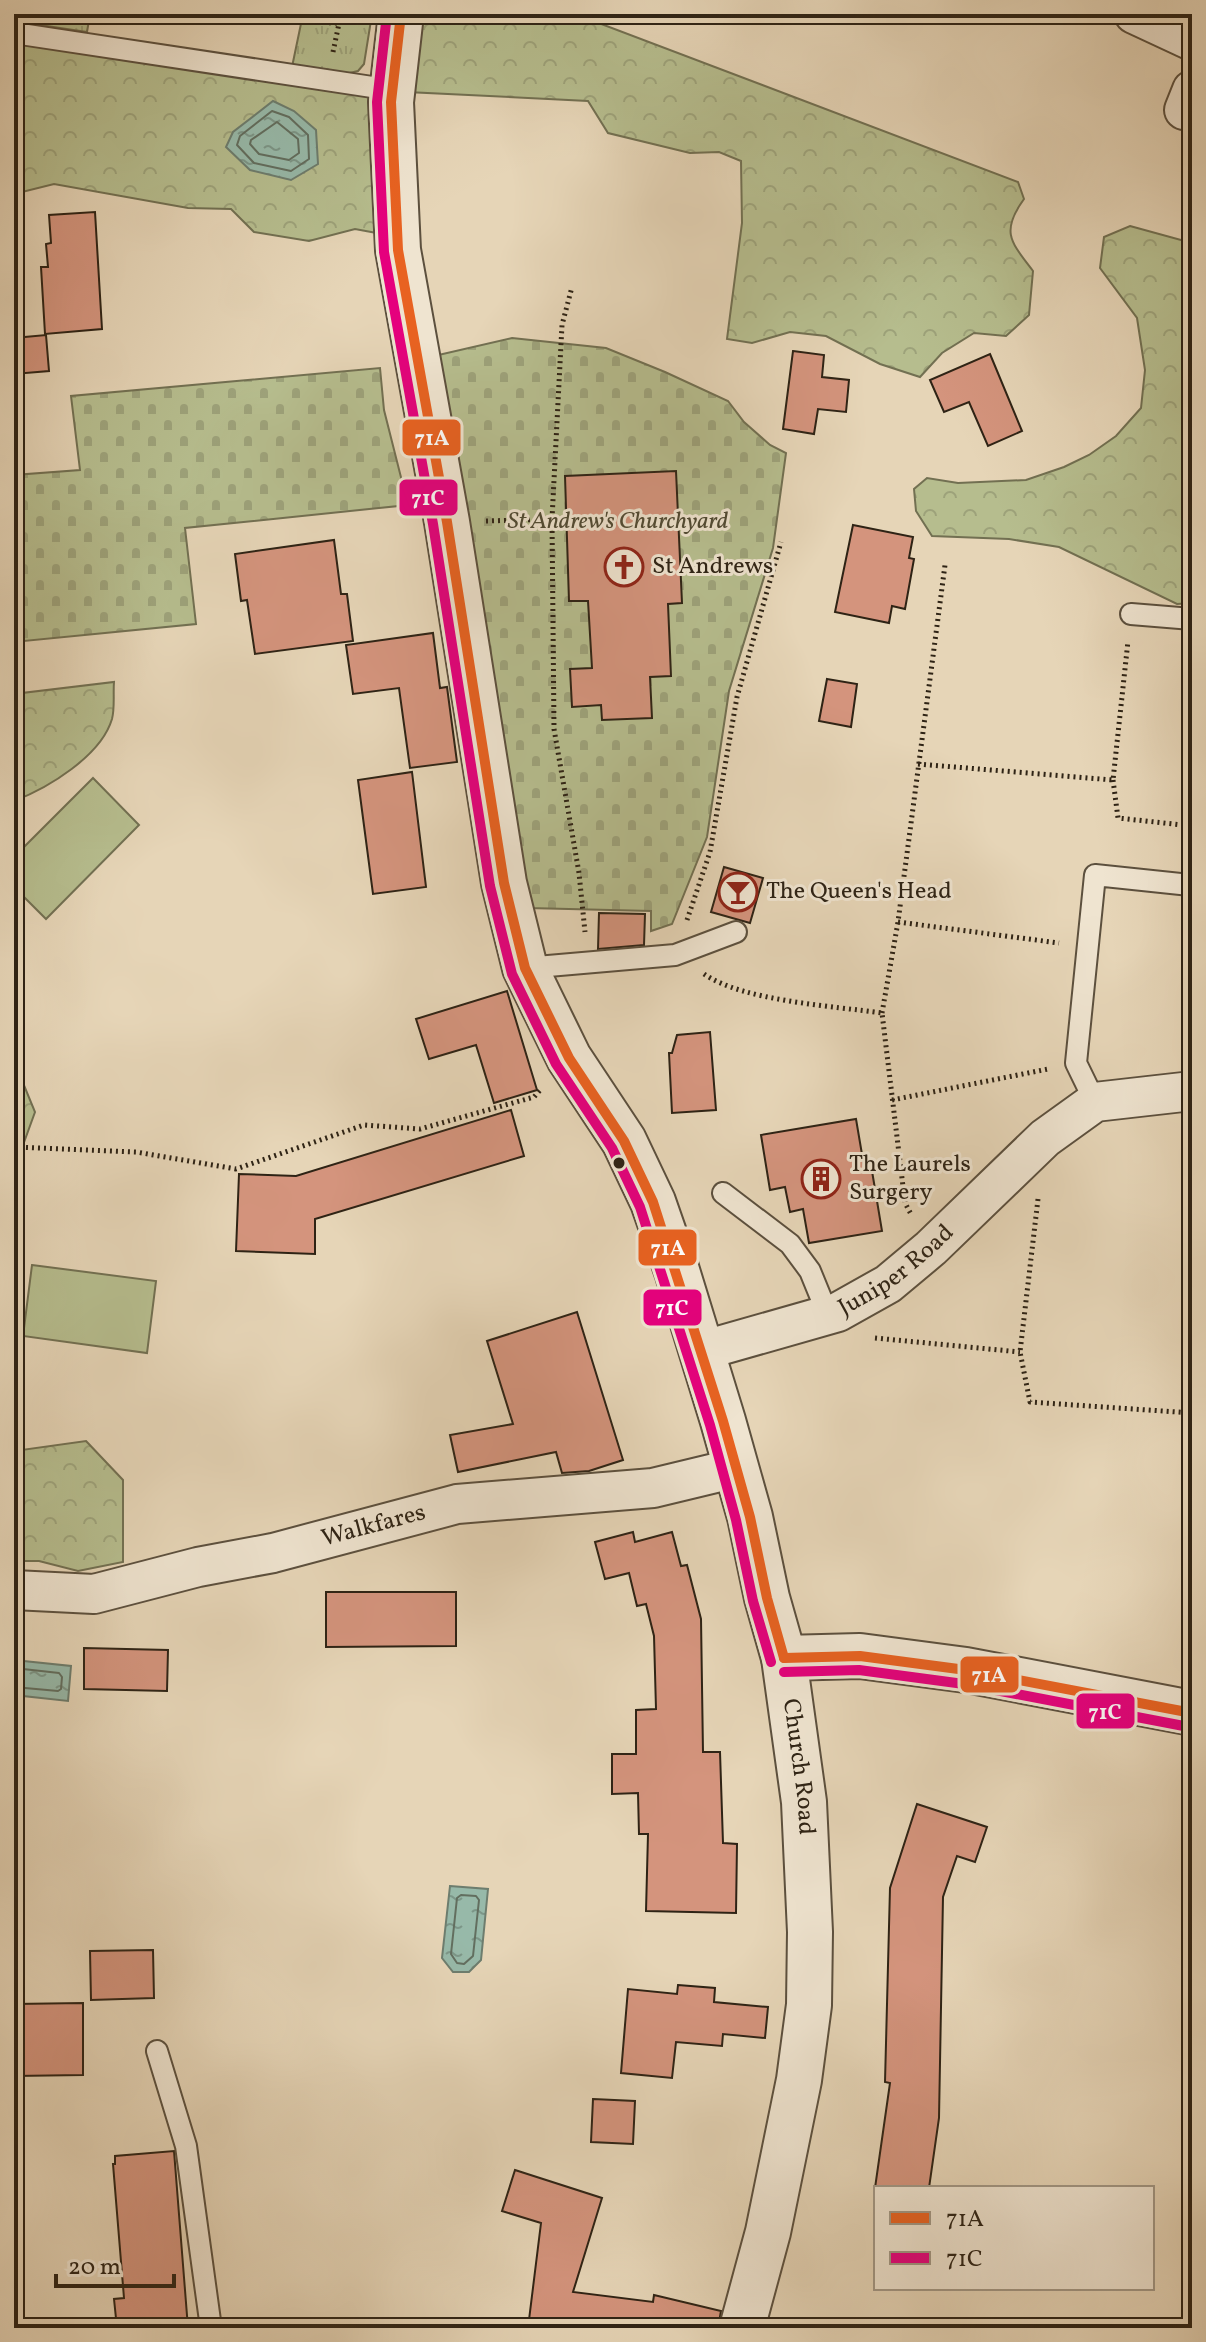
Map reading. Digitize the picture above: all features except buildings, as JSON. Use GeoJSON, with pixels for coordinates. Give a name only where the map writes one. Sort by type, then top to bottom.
{"type":"FeatureCollection","features":[{"type":"Feature","properties":{"kind":"street","name":"Church Road"},"geometry":{"type":"LineString","coordinates":[[401,14],[392,90],[398,250],[447,522],[504,883],[525,968],[569,1058],[624,1141],[653,1202],[736,1468],[784,1658],[804,1802],[810,1932],[809,2005],[799,2080],[768,2232],[742,2328]]}},
{"type":"Feature","properties":{"kind":"street"},"geometry":{"type":"LineString","coordinates":[[1134,14],[1192,41]]}},
{"type":"Feature","properties":{"kind":"street","name":"Juniper Road"},"geometry":{"type":"LineString","coordinates":[[701,1351],[838,1312],[888,1284],[931,1248],[1045,1138],[1095,1102],[1192,1091]]}},
{"type":"Feature","properties":{"kind":"street","name":"Walkfares"},"geometry":{"type":"LineString","coordinates":[[14,1590],[94,1594],[198,1567],[273,1553],[457,1504],[653,1488],[736,1468]]}},
{"type":"Feature","properties":{"kind":"street"},"geometry":{"type":"LineString","coordinates":[[784,1658],[860,1656],[951,1668],[1192,1713]]}},
{"type":"Feature","properties":{"kind":"lane"},"geometry":{"type":"LineString","coordinates":[[14,33],[392,90]]}},
{"type":"Feature","properties":{"kind":"lane"},"geometry":{"type":"LineString","coordinates":[[1131,614],[1192,619]]}},
{"type":"Feature","properties":{"kind":"lane"},"geometry":{"type":"LineString","coordinates":[[1095,1102],[1076,1063],[1095,875],[1190,885]]}},
{"type":"Feature","properties":{"kind":"lane"},"geometry":{"type":"LineString","coordinates":[[525,968],[675,955],[736,932]]}},
{"type":"Feature","properties":{"kind":"lane"},"geometry":{"type":"LineString","coordinates":[[723,1193],[790,1244],[810,1271],[828,1315]]}},
{"type":"Feature","properties":{"kind":"lane"},"geometry":{"type":"LineString","coordinates":[[157,2051],[186,2146],[211,2328]]}},
{"type":"Feature","properties":{"kind":"path"},"geometry":{"type":"LineString","coordinates":[[305,22],[339,23]]}},
{"type":"Feature","properties":{"kind":"path"},"geometry":{"type":"LineString","coordinates":[[572,287],[562,325],[552,519],[554,729],[579,873],[587,961]]}},
{"type":"Feature","properties":{"kind":"path"},"geometry":{"type":"LineString","coordinates":[[447,522],[552,519]]}},
{"type":"Feature","properties":{"kind":"path"},"geometry":{"type":"LineString","coordinates":[[781,542],[737,697],[710,852],[675,955],[715,982],[753,994],[882,1013]]}},
{"type":"Feature","properties":{"kind":"path"},"geometry":{"type":"LineString","coordinates":[[931,1248],[905,1203],[882,1013],[898,922],[945,565]]}},
{"type":"Feature","properties":{"kind":"path"},"geometry":{"type":"LineString","coordinates":[[1131,614],[1113,780],[1118,818],[1192,826]]}},
{"type":"Feature","properties":{"kind":"path"},"geometry":{"type":"LineString","coordinates":[[918,764],[1113,780]]}},
{"type":"Feature","properties":{"kind":"path"},"geometry":{"type":"LineString","coordinates":[[898,922],[1087,947]]}},
{"type":"Feature","properties":{"kind":"path"},"geometry":{"type":"LineString","coordinates":[[14,1147],[136,1152],[236,1169],[364,1125],[420,1129],[534,1097],[569,1058]]}},
{"type":"Feature","properties":{"kind":"path"},"geometry":{"type":"LineString","coordinates":[[892,1100],[1076,1063]]}},
{"type":"Feature","properties":{"kind":"path"},"geometry":{"type":"LineString","coordinates":[[1045,1138],[1020,1352],[1030,1402],[1192,1413]]}},
{"type":"Feature","properties":{"kind":"path"},"geometry":{"type":"LineString","coordinates":[[861,1336],[1020,1352]]}},
{"type":"Feature","properties":{"kind":"green space"},"geometry":{"type":"Polygon","coordinates":[[[43,14],[90,14],[87,32],[40,25],[43,14]]]}},
{"type":"Feature","properties":{"kind":"green space"},"geometry":{"type":"Polygon","coordinates":[[[303,14],[372,14],[364,64],[358,71],[345,74],[292,67],[303,14]]]}},
{"type":"Feature","properties":{"kind":"green space"},"geometry":{"type":"Polygon","coordinates":[[[416,14],[575,14],[1018,182],[1024,199],[1010,229],[1014,244],[1033,271],[1029,315],[1006,336],[974,333],[942,353],[920,377],[880,364],[826,336],[790,332],[752,343],[727,339],[742,223],[741,161],[719,152],[690,153],[608,133],[588,101],[407,92],[416,14]]]}},
{"type":"Feature","properties":{"kind":"green space"},"geometry":{"type":"Polygon","coordinates":[[[14,43],[378,97],[382,234],[355,229],[309,241],[254,232],[231,209],[188,208],[54,184],[14,194],[14,43]]]}},
{"type":"Feature","properties":{"kind":"green space"},"geometry":{"type":"Polygon","coordinates":[[[1130,226],[1192,243],[1192,603],[1177,604],[1059,547],[1009,539],[932,536],[916,511],[914,489],[927,478],[958,483],[1026,480],[1089,455],[1116,436],[1141,408],[1145,370],[1137,318],[1100,268],[1104,237],[1130,226]]]}},
{"type":"Feature","properties":{"kind":"green space","name":"St Andrew's Churchyard"},"geometry":{"type":"Polygon","coordinates":[[[512,338],[606,348],[665,372],[728,401],[744,422],[770,445],[786,453],[773,548],[729,691],[707,837],[672,924],[651,931],[651,911],[528,908],[434,356],[512,338]]]}},
{"type":"Feature","properties":{"kind":"green space"},"geometry":{"type":"Polygon","coordinates":[[[380,368],[384,410],[408,505],[185,528],[196,624],[14,642],[14,475],[80,470],[71,396],[380,368]]]}},
{"type":"Feature","properties":{"kind":"green space"},"geometry":{"type":"Polygon","coordinates":[[[114,682],[112,719],[97,746],[57,779],[14,801],[14,694],[114,682]]]}},
{"type":"Feature","properties":{"kind":"green space"},"geometry":{"type":"Polygon","coordinates":[[[93,778],[139,825],[46,919],[14,887],[14,857],[93,778]]]}},
{"type":"Feature","properties":{"kind":"green space"},"geometry":{"type":"Polygon","coordinates":[[[14,1061],[35,1112],[14,1170],[14,1061]]]}},
{"type":"Feature","properties":{"kind":"green space"},"geometry":{"type":"Polygon","coordinates":[[[32,1265],[156,1281],[147,1353],[23,1336],[32,1265]]]}},
{"type":"Feature","properties":{"kind":"green space"},"geometry":{"type":"Polygon","coordinates":[[[86,1441],[123,1480],[123,1562],[78,1571],[39,1561],[14,1561],[14,1451],[86,1441]]]}},
{"type":"Feature","properties":{"kind":"water"},"geometry":{"type":"Polygon","coordinates":[[[273,101],[294,111],[316,130],[318,164],[291,180],[250,170],[226,147],[233,132],[273,101]]]}},
{"type":"Feature","properties":{"kind":"water"},"geometry":{"type":"Polygon","coordinates":[[[14,1660],[71,1666],[68,1701],[14,1695],[14,1660]]]}},
{"type":"Feature","properties":{"kind":"water"},"geometry":{"type":"Polygon","coordinates":[[[450,1886],[488,1889],[481,1960],[469,1972],[453,1972],[442,1958],[450,1886]]]}},
{"type":"Feature","properties":{"kind":"transit line","name":"71C"},"geometry":{"type":"LineString","coordinates":[[387,14],[377,102],[384,252],[433,524],[490,886],[512,974],[556,1064],[612,1148],[640,1207],[710,1425],[771,1662]]}},
{"type":"Feature","properties":{"kind":"transit line","name":"71A"},"geometry":{"type":"LineString","coordinates":[[401,14],[391,102],[398,250],[447,522],[504,883],[525,968],[569,1058],[624,1141],[653,1202],[723,1421],[784,1658]]}},
{"type":"Feature","properties":{"kind":"transit line","name":"71A"},"geometry":{"type":"LineString","coordinates":[[784,1658],[860,1656],[966,1670],[1192,1713]]}},
{"type":"Feature","properties":{"kind":"transit line","name":"71C"},"geometry":{"type":"LineString","coordinates":[[784,1672],[859,1670],[964,1684],[1189,1727]]}},
{"type":"Feature","properties":{"kind":"place","name":"St Andrews"},"geometry":{"type":"Point","coordinates":[624,567]}},
{"type":"Feature","properties":{"kind":"place","name":"The Queen's Head"},"geometry":{"type":"Point","coordinates":[738,892]}},
{"type":"Feature","properties":{"kind":"place","name":"The Laurels Surgery"},"geometry":{"type":"Point","coordinates":[821,1179]}}]}
